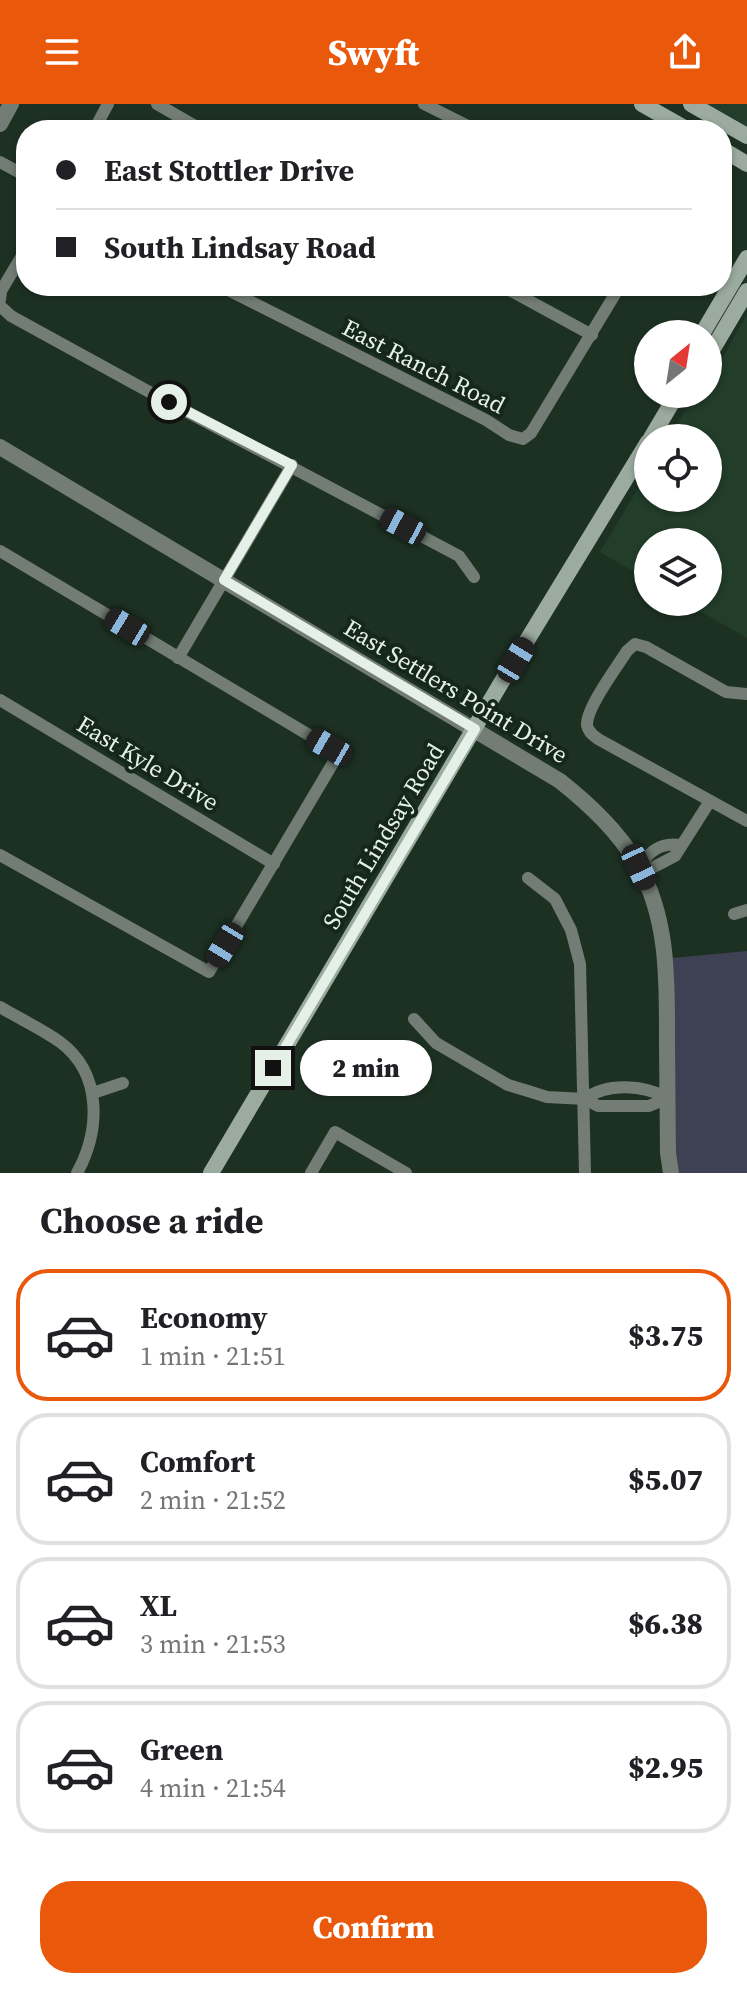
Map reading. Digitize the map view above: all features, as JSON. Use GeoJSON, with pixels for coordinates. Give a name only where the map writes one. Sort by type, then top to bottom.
{"type":"FeatureCollection","features":[{"type":"Feature","properties":{"kind":"main road"},"geometry":{"type":"LineString","coordinates":[[642,104],[670,120]]}},
{"type":"Feature","properties":{"kind":"main road"},"geometry":{"type":"LineString","coordinates":[[691,104],[719,120]]}},
{"type":"Feature","properties":{"kind":"main road"},"geometry":{"type":"LineString","coordinates":[[732,283],[747,258]]}},
{"type":"Feature","properties":{"kind":"main road"},"geometry":{"type":"LineString","coordinates":[[722,333],[747,291]]}},
{"type":"Feature","properties":{"kind":"main road"},"geometry":{"type":"LineString","coordinates":[[710,320],[724,296]]}},
{"type":"Feature","properties":{"kind":"main road","name":"South Lindsay Road"},"geometry":{"type":"LineString","coordinates":[[211,1173],[634,465]]}},
{"type":"Feature","properties":{"kind":"street"},"geometry":{"type":"LineString","coordinates":[[0,124],[11,104]]}},
{"type":"Feature","properties":{"kind":"street"},"geometry":{"type":"LineString","coordinates":[[157,104],[185,120]]}},
{"type":"Feature","properties":{"kind":"street"},"geometry":{"type":"LineString","coordinates":[[424,104],[456,120]]}},
{"type":"Feature","properties":{"kind":"street"},"geometry":{"type":"LineString","coordinates":[[16,266],[1,291],[0,303],[11,316],[459,556],[474,577]]}},
{"type":"Feature","properties":{"kind":"street","name":"East Ranch Road"},"geometry":{"type":"LineString","coordinates":[[240,296],[486,420],[509,435],[523,439],[531,433],[592,335]]}},
{"type":"Feature","properties":{"kind":"street"},"geometry":{"type":"LineString","coordinates":[[520,296],[592,335],[614,296]]}},
{"type":"Feature","properties":{"kind":"street","name":"East Settlers Point Drive"},"geometry":{"type":"LineString","coordinates":[[0,447],[560,781],[607,823],[639,867],[658,914],[666,957],[671,1173]]}},
{"type":"Feature","properties":{"kind":"street"},"geometry":{"type":"LineString","coordinates":[[178,658],[292,465]]}},
{"type":"Feature","properties":{"kind":"street"},"geometry":{"type":"LineString","coordinates":[[0,551],[329,747],[334,755],[333,763],[209,972],[0,855]]}},
{"type":"Feature","properties":{"kind":"street"},"geometry":{"type":"LineString","coordinates":[[747,694],[726,692],[646,647],[635,644],[627,651],[590,711],[586,723],[590,733],[598,739],[747,821]]}},
{"type":"Feature","properties":{"kind":"street","name":"East Kyle Drive"},"geometry":{"type":"LineString","coordinates":[[0,700],[274,864]]}},
{"type":"Feature","properties":{"kind":"street"},"geometry":{"type":"LineString","coordinates":[[639,867],[652,868],[675,856],[710,801]]}},
{"type":"Feature","properties":{"kind":"street"},"geometry":{"type":"LineString","coordinates":[[528,878],[555,899],[571,930],[580,964],[585,1173]]}},
{"type":"Feature","properties":{"kind":"street"},"geometry":{"type":"LineString","coordinates":[[0,1007],[62,1044],[81,1066],[93,1093],[95,1120],[89,1152],[77,1173]]}},
{"type":"Feature","properties":{"kind":"street"},"geometry":{"type":"LineString","coordinates":[[414,1019],[436,1043],[508,1085],[547,1097],[585,1099],[599,1088],[651,1089],[668,1098]]}},
{"type":"Feature","properties":{"kind":"street"},"geometry":{"type":"LineString","coordinates":[[93,1093],[123,1083]]}},
{"type":"Feature","properties":{"kind":"street"},"geometry":{"type":"LineString","coordinates":[[311,1173],[335,1132],[406,1173]]}},
{"type":"Feature","properties":{"kind":"shaded area"},"geometry":{"type":"Polygon","coordinates":[[[708,104],[747,104],[747,126],[708,104]]]}},
{"type":"Feature","properties":{"kind":"shaded area"},"geometry":{"type":"Polygon","coordinates":[[[747,314],[747,638],[708,616],[722,616],[722,528],[634,528],[634,572],[600,552],[634,495],[634,512],[722,512],[722,424],[677,424],[687,408],[722,408],[722,359],[747,314]]]}},
{"type":"Feature","properties":{"kind":"shaded area"},"geometry":{"type":"Polygon","coordinates":[[[747,951],[747,1173],[679,1173],[676,1155],[673,958],[747,951]]]}},
{"type":"Feature","properties":{"kind":"route"},"geometry":{"type":"LineString","coordinates":[[169,402],[292,465],[224,580],[475,729],[273,1068]]}}]}
